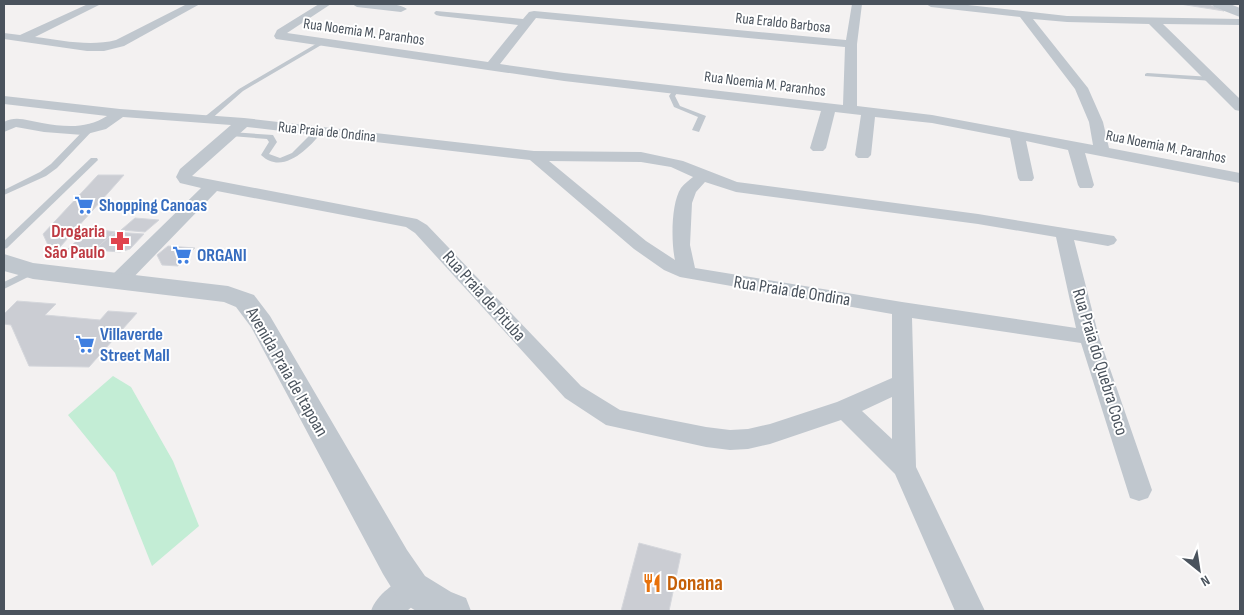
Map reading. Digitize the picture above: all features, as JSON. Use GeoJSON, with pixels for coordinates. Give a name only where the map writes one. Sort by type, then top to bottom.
{"type":"FeatureCollection","features":[{"type":"Feature","properties":{"kind":"street"},"geometry":{"type":"LineString","coordinates":[[22,38],[96,4]]}},
{"type":"Feature","properties":{"kind":"street"},"geometry":{"type":"LineString","coordinates":[[4,36],[87,47],[113,46],[196,4]]}},
{"type":"Feature","properties":{"kind":"street","name":"Rua Noemia M. Paranhos"},"geometry":{"type":"LineString","coordinates":[[326,4],[280,32],[280,36],[491,68],[932,119],[1240,178]]}},
{"type":"Feature","properties":{"kind":"street"},"geometry":{"type":"LineString","coordinates":[[356,4],[401,8]]}},
{"type":"Feature","properties":{"kind":"street"},"geometry":{"type":"LineString","coordinates":[[491,68],[542,4]]}},
{"type":"Feature","properties":{"kind":"street"},"geometry":{"type":"LineString","coordinates":[[850,110],[851,44],[857,4]]}},
{"type":"Feature","properties":{"kind":"street"},"geometry":{"type":"LineString","coordinates":[[931,4],[1025,16],[1240,22]]}},
{"type":"Feature","properties":{"kind":"street"},"geometry":{"type":"LineString","coordinates":[[1219,4],[1240,13]]}},
{"type":"Feature","properties":{"kind":"street","name":"Rua Eraldo Barbosa"},"geometry":{"type":"LineString","coordinates":[[440,13],[530,18],[851,44]]}},
{"type":"Feature","properties":{"kind":"street"},"geometry":{"type":"LineString","coordinates":[[1025,16],[1081,88],[1096,122],[1102,152]]}},
{"type":"Feature","properties":{"kind":"street"},"geometry":{"type":"LineString","coordinates":[[1153,21],[1240,107]]}},
{"type":"Feature","properties":{"kind":"street"},"geometry":{"type":"LineString","coordinates":[[4,46],[35,40]]}},
{"type":"Feature","properties":{"kind":"street","name":"Rua Praia de Ondina"},"geometry":{"type":"LineString","coordinates":[[4,100],[120,113],[206,119],[237,128],[320,131],[534,156],[641,157],[677,164],[703,176],[736,187],[978,219],[1108,240]]}},
{"type":"Feature","properties":{"kind":"street"},"geometry":{"type":"LineString","coordinates":[[9,125],[42,105]]}},
{"type":"Feature","properties":{"kind":"street"},"geometry":{"type":"LineString","coordinates":[[818,148],[829,107]]}},
{"type":"Feature","properties":{"kind":"street"},"geometry":{"type":"LineString","coordinates":[[863,155],[869,112]]}},
{"type":"Feature","properties":{"kind":"street"},"geometry":{"type":"LineString","coordinates":[[9,125],[89,130],[101,126],[120,113]]}},
{"type":"Feature","properties":{"kind":"street","name":"Rua Praia de Pituba"},"geometry":{"type":"LineString","coordinates":[[237,128],[186,172],[184,176],[189,182],[410,224],[421,229],[573,392],[614,418],[706,437],[730,440],[748,439],[770,434],[845,409],[901,383]]}},
{"type":"Feature","properties":{"kind":"street"},"geometry":{"type":"LineString","coordinates":[[1018,134],[1026,178]]}},
{"type":"Feature","properties":{"kind":"street"},"geometry":{"type":"LineString","coordinates":[[1075,146],[1086,185]]}},
{"type":"Feature","properties":{"kind":"street","name":"Rua Praia de Ondina"},"geometry":{"type":"LineString","coordinates":[[534,156],[640,245],[671,266],[687,273],[902,309],[1089,337]]}},
{"type":"Feature","properties":{"kind":"street"},"geometry":{"type":"LineString","coordinates":[[565,182],[564,176],[574,166],[603,157]]}},
{"type":"Feature","properties":{"kind":"street"},"geometry":{"type":"LineString","coordinates":[[687,273],[681,245],[684,203],[688,190],[703,176]]}},
{"type":"Feature","properties":{"kind":"street"},"geometry":{"type":"LineString","coordinates":[[119,280],[212,186]]}},
{"type":"Feature","properties":{"kind":"street","name":"Rua Praia do Quebra Coco"},"geometry":{"type":"LineString","coordinates":[[1064,234],[1089,337],[1139,490]]}},
{"type":"Feature","properties":{"kind":"street","name":"Avenida Praia de Itapoan"},"geometry":{"type":"LineString","coordinates":[[4,261],[12,266],[33,271],[228,294],[246,301],[262,322],[395,562],[412,588],[440,606],[454,611]]}},
{"type":"Feature","properties":{"kind":"street"},"geometry":{"type":"LineString","coordinates":[[902,309],[901,383],[904,467]]}},
{"type":"Feature","properties":{"kind":"street"},"geometry":{"type":"LineString","coordinates":[[845,409],[904,467],[970,611]]}},
{"type":"Feature","properties":{"kind":"street"},"geometry":{"type":"LineString","coordinates":[[385,611],[412,588]]}},
{"type":"Feature","properties":{"kind":"lane"},"geometry":{"type":"LineString","coordinates":[[206,119],[241,90],[321,43]]}},
{"type":"Feature","properties":{"kind":"lane"},"geometry":{"type":"LineString","coordinates":[[1148,75],[1212,79]]}},
{"type":"Feature","properties":{"kind":"lane"},"geometry":{"type":"LineString","coordinates":[[676,90],[672,96],[674,104],[677,107],[702,116],[696,130]]}},
{"type":"Feature","properties":{"kind":"lane"},"geometry":{"type":"LineString","coordinates":[[237,128],[270,137],[273,142],[265,155],[268,158],[279,160],[292,157],[320,131]]}},
{"type":"Feature","properties":{"kind":"lane"},"geometry":{"type":"LineString","coordinates":[[4,193],[54,166],[89,130]]}},
{"type":"Feature","properties":{"kind":"lane"},"geometry":{"type":"LineString","coordinates":[[4,246],[94,160]]}},
{"type":"Feature","properties":{"kind":"lane"},"geometry":{"type":"LineString","coordinates":[[4,286],[33,271]]}},
{"type":"Feature","properties":{"kind":"green space"},"geometry":{"type":"Polygon","coordinates":[[[113,376],[131,387],[173,461],[199,526],[152,566],[115,473],[68,415],[113,376]]]}},
{"type":"Feature","properties":{"kind":"building"},"geometry":{"type":"Polygon","coordinates":[[[1180,4],[1209,4],[1224,11],[1180,4]]]}},
{"type":"Feature","properties":{"kind":"building","name":"Shopping Canoas"},"geometry":{"type":"Polygon","coordinates":[[[98,175],[124,175],[60,247],[48,245],[43,234],[98,175]]]}},
{"type":"Feature","properties":{"kind":"building"},"geometry":{"type":"Polygon","coordinates":[[[135,218],[159,220],[145,232],[121,230],[135,218]]]}},
{"type":"Feature","properties":{"kind":"building"},"geometry":{"type":"Polygon","coordinates":[[[90,228],[115,232],[94,250],[68,249],[90,228]]]}},
{"type":"Feature","properties":{"kind":"building","name":"Drogaria São Paulo"},"geometry":{"type":"Polygon","coordinates":[[[115,232],[144,234],[130,249],[120,252],[94,250],[115,232]]]}},
{"type":"Feature","properties":{"kind":"building"},"geometry":{"type":"Polygon","coordinates":[[[168,246],[195,248],[182,259],[183,261],[178,266],[162,265],[157,255],[168,246]]]}},
{"type":"Feature","properties":{"kind":"building"},"geometry":{"type":"Polygon","coordinates":[[[17,301],[56,304],[45,315],[100,320],[108,311],[137,313],[89,367],[29,366],[11,325],[4,324],[4,314],[17,301]]]}},
{"type":"Feature","properties":{"kind":"building","name":"Donana"},"geometry":{"type":"Polygon","coordinates":[[[639,543],[681,554],[669,611],[621,611],[639,543]]]}},
{"type":"Feature","properties":{"kind":"place","name":"Shopping Canoas"},"geometry":{"type":"Point","coordinates":[84,205]}},
{"type":"Feature","properties":{"kind":"place","name":"Drogaria São Paulo"},"geometry":{"type":"Point","coordinates":[120,241]}},
{"type":"Feature","properties":{"kind":"place","name":"ORGANI"},"geometry":{"type":"Point","coordinates":[182,255]}},
{"type":"Feature","properties":{"kind":"place","name":"Villaverde Street Mall"},"geometry":{"type":"Point","coordinates":[85,344]}},
{"type":"Feature","properties":{"kind":"place","name":"Donana"},"geometry":{"type":"Point","coordinates":[652,583]}}]}
